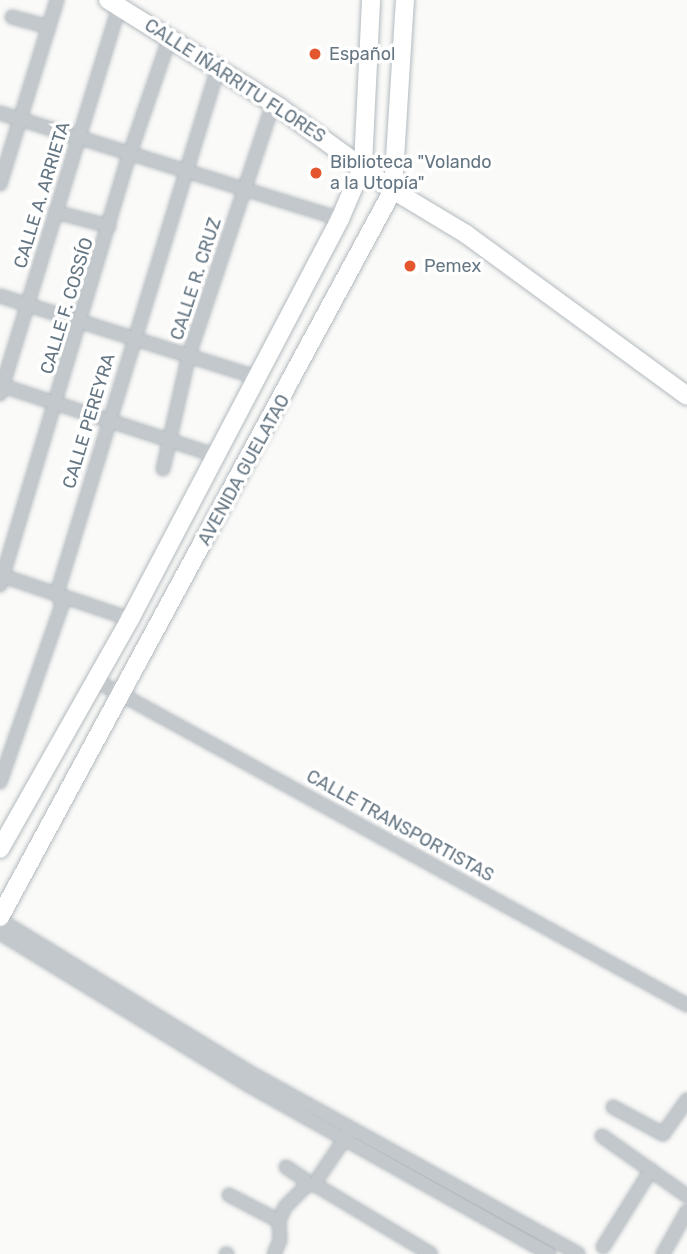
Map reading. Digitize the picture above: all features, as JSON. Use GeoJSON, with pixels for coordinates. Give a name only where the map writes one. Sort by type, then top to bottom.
{"type":"FeatureCollection","features":[{"type":"Feature","properties":{"kind":"main road","name":"AVENIDA GUELATAO"},"geometry":{"type":"LineString","coordinates":[[0,849],[130,618],[340,219],[362,165],[371,0]]}},
{"type":"Feature","properties":{"kind":"main road","name":"AVENIDA GUELATAO"},"geometry":{"type":"LineString","coordinates":[[0,918],[394,190],[405,0]]}},
{"type":"Feature","properties":{"kind":"main road","name":"CALLE IÑÁRRITU FLORES"},"geometry":{"type":"LineString","coordinates":[[113,3],[273,104],[394,190],[466,233],[687,397]]}},
{"type":"Feature","properties":{"kind":"street"},"geometry":{"type":"LineString","coordinates":[[0,184],[57,0]]}},
{"type":"Feature","properties":{"kind":"street","name":"CALLE A. ARRIETA"},"geometry":{"type":"LineString","coordinates":[[1,388],[78,137],[113,3]]}},
{"type":"Feature","properties":{"kind":"street"},"geometry":{"type":"LineString","coordinates":[[12,17],[49,27]]}},
{"type":"Feature","properties":{"kind":"street","name":"CALLE F. COSSÍO"},"geometry":{"type":"LineString","coordinates":[[1,579],[130,153],[170,37]]}},
{"type":"Feature","properties":{"kind":"street","name":"CALLE PEREYRA"},"geometry":{"type":"LineString","coordinates":[[0,782],[5,754],[62,605],[57,593],[132,339],[218,68]]}},
{"type":"Feature","properties":{"kind":"street","name":"CALLE R. CRUZ"},"geometry":{"type":"LineString","coordinates":[[163,469],[189,355],[273,104]]}},
{"type":"Feature","properties":{"kind":"street"},"geometry":{"type":"LineString","coordinates":[[0,113],[340,219]]}},
{"type":"Feature","properties":{"kind":"street"},"geometry":{"type":"LineString","coordinates":[[55,212],[109,226]]}},
{"type":"Feature","properties":{"kind":"street"},"geometry":{"type":"LineString","coordinates":[[0,296],[255,377]]}},
{"type":"Feature","properties":{"kind":"street"},"geometry":{"type":"LineString","coordinates":[[1,388],[169,438],[214,455]]}},
{"type":"Feature","properties":{"kind":"street"},"geometry":{"type":"LineString","coordinates":[[1,579],[57,593],[130,618]]}},
{"type":"Feature","properties":{"kind":"street","name":"CALLE TRANSPORTISTAS"},"geometry":{"type":"LineString","coordinates":[[95,680],[687,1005]]}},
{"type":"Feature","properties":{"kind":"street"},"geometry":{"type":"LineString","coordinates":[[0,918],[253,1081]]}},
{"type":"Feature","properties":{"kind":"street"},"geometry":{"type":"LineString","coordinates":[[0,933],[253,1081],[483,1208],[578,1254]]}},
{"type":"Feature","properties":{"kind":"street"},"geometry":{"type":"LineString","coordinates":[[613,1107],[663,1135],[687,1100]]}},
{"type":"Feature","properties":{"kind":"street"},"geometry":{"type":"LineString","coordinates":[[274,1254],[279,1221],[285,1207],[310,1185],[348,1133]]}},
{"type":"Feature","properties":{"kind":"street"},"geometry":{"type":"LineString","coordinates":[[602,1136],[687,1196]]}},
{"type":"Feature","properties":{"kind":"street"},"geometry":{"type":"LineString","coordinates":[[286,1167],[310,1185],[430,1254]]}},
{"type":"Feature","properties":{"kind":"street"},"geometry":{"type":"LineString","coordinates":[[603,1247],[650,1170]]}},
{"type":"Feature","properties":{"kind":"street"},"geometry":{"type":"LineString","coordinates":[[229,1195],[279,1221]]}},
{"type":"Feature","properties":{"kind":"street"},"geometry":{"type":"LineString","coordinates":[[483,1208],[549,1254]]}},
{"type":"Feature","properties":{"kind":"street"},"geometry":{"type":"LineString","coordinates":[[665,1253],[687,1211]]}},
{"type":"Feature","properties":{"kind":"place","name":"Español"},"geometry":{"type":"Point","coordinates":[315,54]}},
{"type":"Feature","properties":{"kind":"place","name":"Biblioteca \"Volando a la Utopía\""},"geometry":{"type":"Point","coordinates":[316,173]}},
{"type":"Feature","properties":{"kind":"place","name":"Pemex"},"geometry":{"type":"Point","coordinates":[410,266]}}]}
